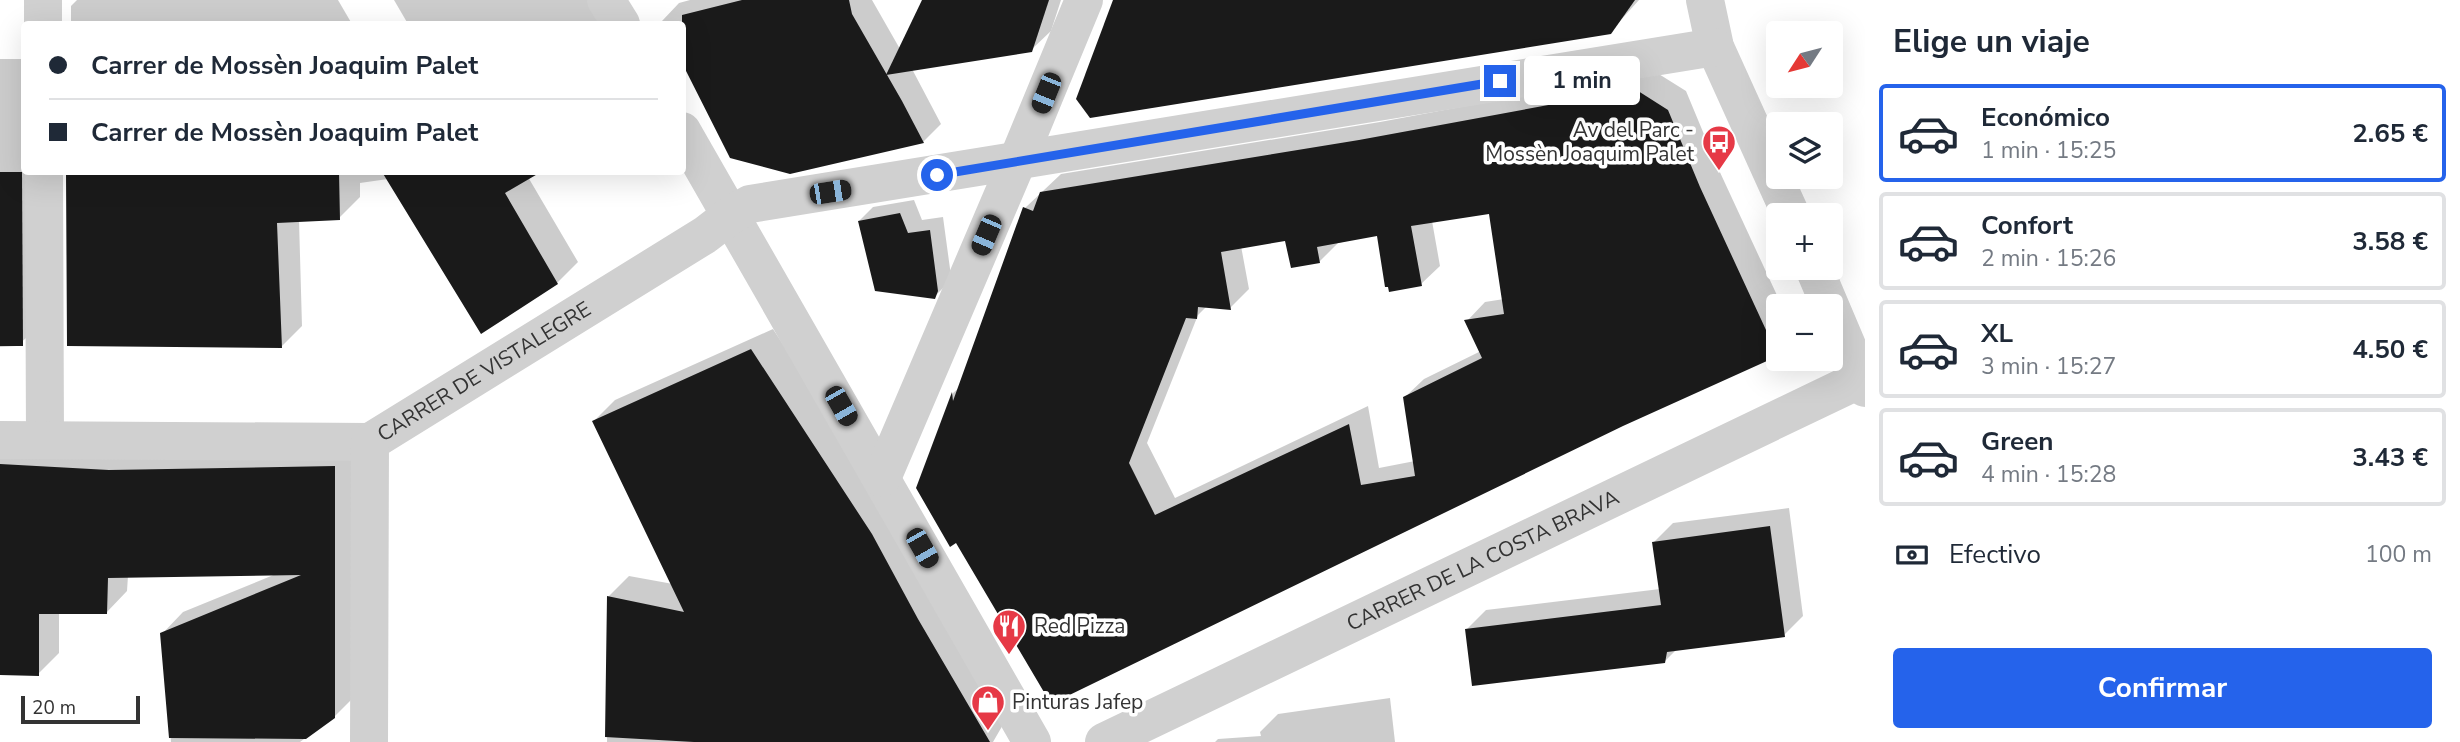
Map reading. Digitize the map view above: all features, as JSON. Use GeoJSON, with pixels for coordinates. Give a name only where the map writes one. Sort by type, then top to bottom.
{"type":"FeatureCollection","features":[{"type":"Feature","properties":{"kind":"street"},"geometry":{"type":"LineString","coordinates":[[43,0],[43,21]]}},
{"type":"Feature","properties":{"kind":"street"},"geometry":{"type":"LineString","coordinates":[[606,0],[619,21]]}},
{"type":"Feature","properties":{"kind":"street"},"geometry":{"type":"LineString","coordinates":[[881,478],[1084,0]]}},
{"type":"Feature","properties":{"kind":"street"},"geometry":{"type":"LineString","coordinates":[[1705,0],[1715,47],[1786,203]]}},
{"type":"Feature","properties":{"kind":"street","name":"CARRER DE VISTALEGRE"},"geometry":{"type":"LineString","coordinates":[[0,440],[370,442],[705,235],[750,204],[1715,47]]}},
{"type":"Feature","properties":{"kind":"street"},"geometry":{"type":"LineString","coordinates":[[686,138],[1032,742]]}},
{"type":"Feature","properties":{"kind":"street"},"geometry":{"type":"LineString","coordinates":[[44,175],[45,440]]}},
{"type":"Feature","properties":{"kind":"street"},"geometry":{"type":"LineString","coordinates":[[1819,280],[1864,379]]}},
{"type":"Feature","properties":{"kind":"street","name":"CARRER DE LA COSTA BRAVA"},"geometry":{"type":"LineString","coordinates":[[1104,742],[1864,379]]}},
{"type":"Feature","properties":{"kind":"street"},"geometry":{"type":"LineString","coordinates":[[369,742],[370,442]]}},
{"type":"Feature","properties":{"kind":"building"},"geometry":{"type":"Polygon","coordinates":[[[742,0],[849,0],[852,14],[924,143],[790,174],[730,158],[686,71],[686,21],[682,21],[682,15],[742,0]]]}},
{"type":"Feature","properties":{"kind":"building"},"geometry":{"type":"Polygon","coordinates":[[[922,0],[1049,0],[1032,52],[886,75],[922,0]]]}},
{"type":"Feature","properties":{"kind":"building"},"geometry":{"type":"Polygon","coordinates":[[[1113,0],[1635,0],[1611,34],[1090,118],[1076,99],[1113,0]]]}},
{"type":"Feature","properties":{"kind":"building"},"geometry":{"type":"Polygon","coordinates":[[[1635,89],[1668,110],[1700,187],[1766,330],[1766,361],[1623,426],[1051,704],[956,543],[950,547],[916,488],[952,392],[953,401],[1023,207],[1033,211],[1040,192],[1359,140],[1635,89]],[[1489,214],[1411,226],[1422,286],[1389,292],[1388,287],[1385,287],[1377,236],[1317,247],[1320,263],[1291,268],[1285,241],[1221,252],[1231,310],[1198,307],[1197,319],[1186,318],[1129,463],[1155,515],[1349,424],[1361,485],[1415,476],[1403,397],[1482,358],[1464,320],[1504,314],[1489,214]]]}},
{"type":"Feature","properties":{"kind":"building"},"geometry":{"type":"Polygon","coordinates":[[[0,172],[21,172],[23,346],[0,346],[0,172]]]}},
{"type":"Feature","properties":{"kind":"building"},"geometry":{"type":"Polygon","coordinates":[[[66,175],[339,175],[340,220],[277,223],[282,348],[67,346],[66,175]]]}},
{"type":"Feature","properties":{"kind":"building"},"geometry":{"type":"Polygon","coordinates":[[[384,175],[536,175],[505,193],[558,284],[481,334],[384,175]]]}},
{"type":"Feature","properties":{"kind":"building"},"geometry":{"type":"Polygon","coordinates":[[[900,213],[908,233],[930,230],[938,291],[935,299],[875,291],[858,221],[900,213]]]}},
{"type":"Feature","properties":{"kind":"building"},"geometry":{"type":"Polygon","coordinates":[[[751,349],[872,534],[990,742],[694,742],[605,737],[607,596],[684,612],[592,421],[751,349]]]}},
{"type":"Feature","properties":{"kind":"building"},"geometry":{"type":"Polygon","coordinates":[[[0,464],[109,470],[335,466],[335,718],[306,739],[169,738],[160,633],[301,575],[108,578],[107,614],[39,614],[39,676],[0,675],[0,464]]]}},
{"type":"Feature","properties":{"kind":"building"},"geometry":{"type":"Polygon","coordinates":[[[1770,526],[1785,637],[1667,652],[1665,663],[1472,686],[1465,629],[1661,605],[1652,542],[1770,526]]]}},
{"type":"Feature","properties":{"kind":"place","name":"Av del Parc - Mossèn Joaquim Palet"},"geometry":{"type":"Point","coordinates":[1719,172]}},
{"type":"Feature","properties":{"kind":"place","name":"Red Pizza"},"geometry":{"type":"Point","coordinates":[1009,656]}},
{"type":"Feature","properties":{"kind":"place","name":"Pinturas Jafep"},"geometry":{"type":"Point","coordinates":[988,732]}},
{"type":"Feature","properties":{"kind":"route"},"geometry":{"type":"LineString","coordinates":[[937,175],[1500,81]]}}]}
